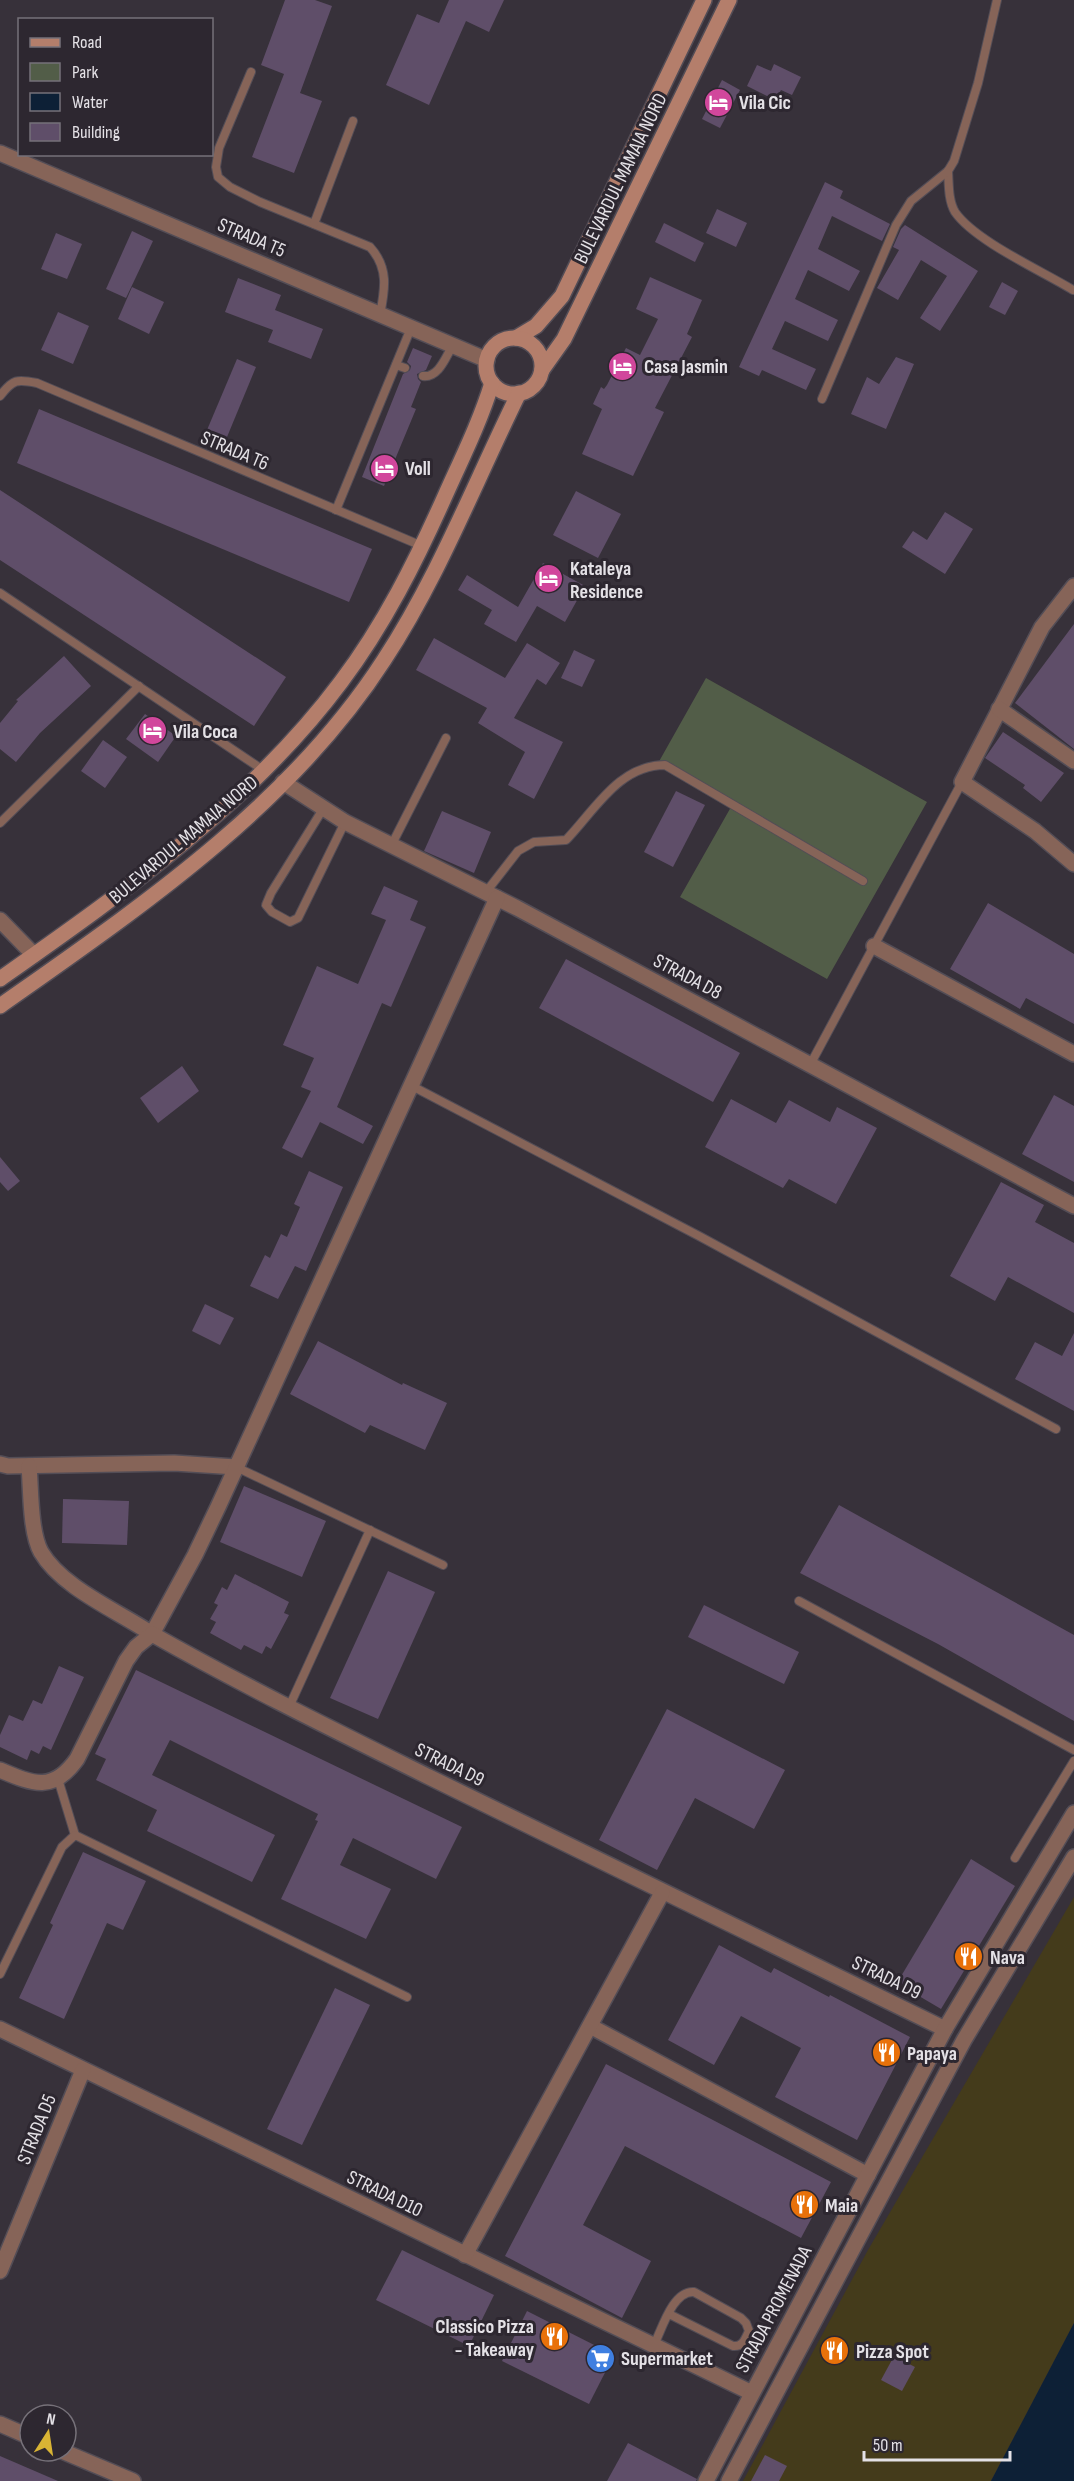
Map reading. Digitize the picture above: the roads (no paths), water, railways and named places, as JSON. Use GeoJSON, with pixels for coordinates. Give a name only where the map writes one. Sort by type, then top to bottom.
{"type":"FeatureCollection","features":[{"type":"Feature","properties":{"kind":"main road","name":"BULEVARDUL MAMAIA NORD"},"geometry":{"type":"LineString","coordinates":[[516,338],[536,326],[562,296],[704,0]]}},
{"type":"Feature","properties":{"kind":"main road","name":"BULEVARDUL MAMAIA NORD"},"geometry":{"type":"LineString","coordinates":[[542,370],[564,339],[729,0]]}},
{"type":"Feature","properties":{"kind":"main road"},"geometry":{"type":"LineString","coordinates":[[516,338],[531,343],[536,349],[542,363],[542,370],[535,384],[519,393],[509,393],[492,383],[486,370],[487,360],[493,347],[500,342],[516,338]]}},
{"type":"Feature","properties":{"kind":"main road","name":"BULEVARDUL MAMAIA NORD"},"geometry":{"type":"LineString","coordinates":[[0,979],[164,857],[233,799],[263,770],[340,683],[395,598],[422,546],[475,429],[492,383]]}},
{"type":"Feature","properties":{"kind":"main road","name":"BULEVARDUL MAMAIA NORD"},"geometry":{"type":"LineString","coordinates":[[0,1006],[179,874],[245,819],[283,782],[358,697],[416,608],[519,393]]}},
{"type":"Feature","properties":{"kind":"street","name":"STRADA T5"},"geometry":{"type":"LineString","coordinates":[[0,153],[487,360]]}},
{"type":"Feature","properties":{"kind":"street"},"geometry":{"type":"LineString","coordinates":[[1074,586],[1042,627],[962,782],[1035,831],[1074,864]]}},
{"type":"Feature","properties":{"kind":"street"},"geometry":{"type":"LineString","coordinates":[[999,709],[1074,760]]}},
{"type":"Feature","properties":{"kind":"street","name":"STRADA D8"},"geometry":{"type":"LineString","coordinates":[[283,782],[345,822],[492,895],[1074,1206]]}},
{"type":"Feature","properties":{"kind":"street"},"geometry":{"type":"LineString","coordinates":[[0,1770],[28,1782],[41,1784],[58,1779],[68,1772],[77,1759],[126,1661],[136,1647],[152,1634],[195,1555],[412,1086],[492,895]]}},
{"type":"Feature","properties":{"kind":"street"},"geometry":{"type":"LineString","coordinates":[[0,920],[34,955]]}},
{"type":"Feature","properties":{"kind":"street"},"geometry":{"type":"LineString","coordinates":[[874,946],[1074,1054]]}},
{"type":"Feature","properties":{"kind":"street"},"geometry":{"type":"LineString","coordinates":[[0,1464],[29,1466],[174,1463],[236,1467]]}},
{"type":"Feature","properties":{"kind":"street","name":"STRADA D9"},"geometry":{"type":"LineString","coordinates":[[29,1466],[34,1526],[40,1551],[60,1575],[152,1634],[289,1707],[662,1893],[804,1959],[945,2029]]}},
{"type":"Feature","properties":{"kind":"street","name":"STRADA PROMENADA"},"geometry":{"type":"LineString","coordinates":[[706,2481],[945,2029],[1074,1813]]}},
{"type":"Feature","properties":{"kind":"street"},"geometry":{"type":"LineString","coordinates":[[729,2481],[964,2040],[1074,1857]]}},
{"type":"Feature","properties":{"kind":"street"},"geometry":{"type":"LineString","coordinates":[[465,2255],[662,1893]]}},
{"type":"Feature","properties":{"kind":"street"},"geometry":{"type":"LineString","coordinates":[[590,2026],[868,2175]]}},
{"type":"Feature","properties":{"kind":"street","name":"STRADA D10"},"geometry":{"type":"LineString","coordinates":[[0,2029],[752,2393]]}},
{"type":"Feature","properties":{"kind":"street","name":"STRADA D5"},"geometry":{"type":"LineString","coordinates":[[0,2271],[83,2070]]}},
{"type":"Feature","properties":{"kind":"street"},"geometry":{"type":"LineString","coordinates":[[0,2424],[18,2432]]}},
{"type":"Feature","properties":{"kind":"street"},"geometry":{"type":"LineString","coordinates":[[78,2458],[133,2481]]}},
{"type":"Feature","properties":{"kind":"lane"},"geometry":{"type":"LineString","coordinates":[[822,399],[896,225],[911,201],[948,171],[954,161],[978,83],[997,0]]}},
{"type":"Feature","properties":{"kind":"lane"},"geometry":{"type":"LineString","coordinates":[[250,72],[219,148],[216,167],[218,177],[230,187],[260,202],[370,247],[380,258],[385,289],[380,315]]}},
{"type":"Feature","properties":{"kind":"lane"},"geometry":{"type":"LineString","coordinates":[[314,224],[353,121]]}},
{"type":"Feature","properties":{"kind":"lane"},"geometry":{"type":"LineString","coordinates":[[948,171],[951,201],[955,212],[970,228],[1073,290]]}},
{"type":"Feature","properties":{"kind":"lane"},"geometry":{"type":"LineString","coordinates":[[336,510],[411,328]]}},
{"type":"Feature","properties":{"kind":"lane"},"geometry":{"type":"LineString","coordinates":[[423,376],[429,377],[434,373],[453,345]]}},
{"type":"Feature","properties":{"kind":"lane"},"geometry":{"type":"LineString","coordinates":[[396,365],[405,369]]}},
{"type":"Feature","properties":{"kind":"lane","name":"STRADA T6"},"geometry":{"type":"LineString","coordinates":[[0,396],[9,384],[19,380],[37,382],[422,546]]}},
{"type":"Feature","properties":{"kind":"lane"},"geometry":{"type":"LineString","coordinates":[[0,593],[263,770]]}},
{"type":"Feature","properties":{"kind":"lane"},"geometry":{"type":"LineString","coordinates":[[0,824],[139,686]]}},
{"type":"Feature","properties":{"kind":"lane"},"geometry":{"type":"LineString","coordinates":[[391,846],[446,738]]}},
{"type":"Feature","properties":{"kind":"lane"},"geometry":{"type":"LineString","coordinates":[[492,895],[518,851],[534,842],[566,840],[606,793],[635,771],[649,765],[665,765],[863,881]]}},
{"type":"Feature","properties":{"kind":"lane"},"geometry":{"type":"LineString","coordinates":[[810,1065],[962,782]]}},
{"type":"Feature","properties":{"kind":"lane"},"geometry":{"type":"LineString","coordinates":[[323,809],[271,893],[266,905],[272,912],[290,922],[298,918],[345,822]]}},
{"type":"Feature","properties":{"kind":"lane"},"geometry":{"type":"LineString","coordinates":[[412,1086],[699,1236],[1056,1429]]}},
{"type":"Feature","properties":{"kind":"lane"},"geometry":{"type":"LineString","coordinates":[[236,1467],[443,1565]]}},
{"type":"Feature","properties":{"kind":"lane"},"geometry":{"type":"LineString","coordinates":[[289,1707],[370,1530]]}},
{"type":"Feature","properties":{"kind":"lane"},"geometry":{"type":"LineString","coordinates":[[799,1601],[1074,1749]]}},
{"type":"Feature","properties":{"kind":"lane"},"geometry":{"type":"LineString","coordinates":[[1015,1858],[1074,1761]]}},
{"type":"Feature","properties":{"kind":"lane"},"geometry":{"type":"LineString","coordinates":[[58,1779],[75,1834],[407,1996]]}},
{"type":"Feature","properties":{"kind":"lane"},"geometry":{"type":"LineString","coordinates":[[0,1974],[62,1847],[75,1834]]}},
{"type":"Feature","properties":{"kind":"lane"},"geometry":{"type":"LineString","coordinates":[[654,2346],[669,2314],[682,2293],[694,2292],[741,2318],[749,2331],[743,2343],[733,2346],[669,2314]]}},
{"type":"Feature","properties":{"kind":"water"},"geometry":{"type":"Polygon","coordinates":[[[1074,2323],[1074,2481],[991,2481],[1074,2323]]]}},
{"type":"Feature","properties":{"kind":"place","name":"Vila Cic"},"geometry":{"type":"Point","coordinates":[718,102]}},
{"type":"Feature","properties":{"kind":"place","name":"Casa Jasmin"},"geometry":{"type":"Point","coordinates":[623,366]}},
{"type":"Feature","properties":{"kind":"place","name":"Voll"},"geometry":{"type":"Point","coordinates":[384,468]}},
{"type":"Feature","properties":{"kind":"place","name":"Kataleya Residence"},"geometry":{"type":"Point","coordinates":[549,579]}},
{"type":"Feature","properties":{"kind":"place","name":"Vila Coca"},"geometry":{"type":"Point","coordinates":[152,731]}},
{"type":"Feature","properties":{"kind":"place","name":"Nava"},"geometry":{"type":"Point","coordinates":[969,1957]}},
{"type":"Feature","properties":{"kind":"place","name":"Papaya"},"geometry":{"type":"Point","coordinates":[886,2053]}},
{"type":"Feature","properties":{"kind":"place","name":"Maia"},"geometry":{"type":"Point","coordinates":[804,2205]}},
{"type":"Feature","properties":{"kind":"place","name":"Classico Pizza - Takeaway"},"geometry":{"type":"Point","coordinates":[555,2337]}},
{"type":"Feature","properties":{"kind":"place","name":"Pizza Spot"},"geometry":{"type":"Point","coordinates":[835,2351]}},
{"type":"Feature","properties":{"kind":"place","name":"Supermarket"},"geometry":{"type":"Point","coordinates":[600,2358]}}]}
